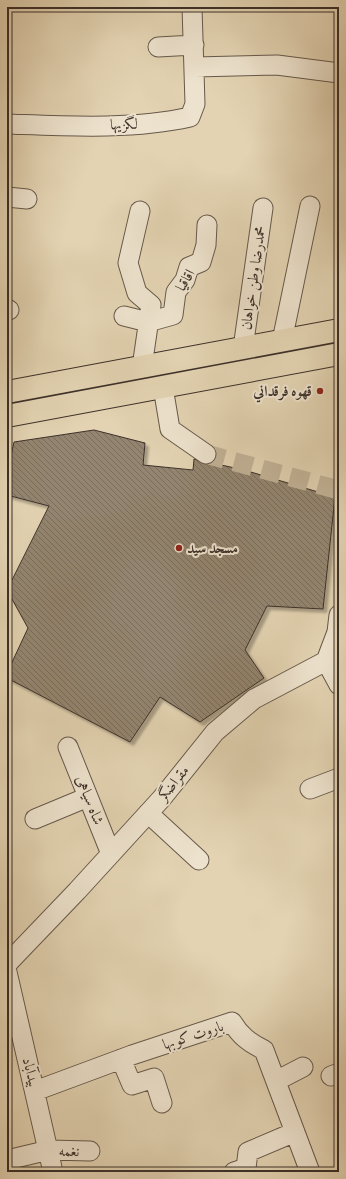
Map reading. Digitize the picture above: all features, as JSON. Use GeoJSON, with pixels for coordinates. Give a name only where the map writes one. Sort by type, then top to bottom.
{"type":"FeatureCollection","features":[{"type":"Feature","properties":{"kind":"main road"},"geometry":{"type":"LineString","coordinates":[[7,392],[331,332],[334,355],[7,416]]}},
{"type":"Feature","properties":{"kind":"street","name":"لگزیها"},"geometry":{"type":"LineString","coordinates":[[7,124],[70,126],[131,124],[176,120],[190,117],[195,104],[192,7]]}},
{"type":"Feature","properties":{"kind":"street"},"geometry":{"type":"LineString","coordinates":[[158,47],[194,45]]}},
{"type":"Feature","properties":{"kind":"street"},"geometry":{"type":"LineString","coordinates":[[195,66],[276,65],[339,73]]}},
{"type":"Feature","properties":{"kind":"street"},"geometry":{"type":"LineString","coordinates":[[7,197],[27,199]]}},
{"type":"Feature","properties":{"kind":"street"},"geometry":{"type":"LineString","coordinates":[[282,341],[310,206]]}},
{"type":"Feature","properties":{"kind":"street","name":"محمدرضا وطن خواهان"},"geometry":{"type":"LineString","coordinates":[[243,348],[264,208]]}},
{"type":"Feature","properties":{"kind":"street"},"geometry":{"type":"LineString","coordinates":[[140,211],[128,263],[137,293],[151,305],[142,367]]}},
{"type":"Feature","properties":{"kind":"street","name":"اقاقیا"},"geometry":{"type":"LineString","coordinates":[[148,322],[173,315],[176,292],[185,280],[189,267],[201,262],[206,245],[207,225]]}},
{"type":"Feature","properties":{"kind":"street"},"geometry":{"type":"LineString","coordinates":[[124,316],[148,322]]}},
{"type":"Feature","properties":{"kind":"street"},"geometry":{"type":"LineString","coordinates":[[163,387],[170,429],[206,454]]}},
{"type":"Feature","properties":{"kind":"street"},"geometry":{"type":"LineString","coordinates":[[339,616],[337,632],[326,661],[339,685]]}},
{"type":"Feature","properties":{"kind":"street","name":"مقراضگر"},"geometry":{"type":"LineString","coordinates":[[7,964],[148,813],[215,732],[254,699],[326,661]]}},
{"type":"Feature","properties":{"kind":"street","name":"شاه سیاهی"},"geometry":{"type":"LineString","coordinates":[[68,747],[111,854]]}},
{"type":"Feature","properties":{"kind":"street"},"geometry":{"type":"LineString","coordinates":[[310,789],[339,778]]}},
{"type":"Feature","properties":{"kind":"street"},"geometry":{"type":"LineString","coordinates":[[35,819],[88,797]]}},
{"type":"Feature","properties":{"kind":"street"},"geometry":{"type":"LineString","coordinates":[[148,813],[199,860]]}},
{"type":"Feature","properties":{"kind":"street","name":"بیدآباد"},"geometry":{"type":"LineString","coordinates":[[7,972],[35,1091],[48,1165]]}},
{"type":"Feature","properties":{"kind":"street","name":"باروت کوبها"},"geometry":{"type":"LineString","coordinates":[[35,1091],[121,1059],[232,1022],[238,1031],[249,1042],[264,1050],[310,1172]]}},
{"type":"Feature","properties":{"kind":"street"},"geometry":{"type":"LineString","coordinates":[[121,1059],[132,1085],[154,1078],[162,1103]]}},
{"type":"Feature","properties":{"kind":"street"},"geometry":{"type":"LineString","coordinates":[[276,1081],[303,1068]]}},
{"type":"Feature","properties":{"kind":"street"},"geometry":{"type":"LineString","coordinates":[[234,1172],[246,1168],[248,1152],[295,1132]]}},
{"type":"Feature","properties":{"kind":"street","name":"نغمه"},"geometry":{"type":"LineString","coordinates":[[7,1160],[48,1165],[90,1151]]}},
{"type":"Feature","properties":{"kind":"building","name":"مسجد سید"},"geometry":{"type":"Polygon","coordinates":[[[94,430],[145,443],[143,465],[193,470],[194,459],[244,470],[335,497],[323,609],[267,606],[245,650],[264,678],[200,722],[160,697],[130,742],[7,678],[7,673],[28,628],[7,590],[49,506],[7,495],[7,473],[14,442],[94,430]]]}},
{"type":"Feature","properties":{"kind":"tunnel"},"geometry":{"type":"LineString","coordinates":[[206,454],[339,490]]}},
{"type":"Feature","properties":{"kind":"place","name":"قهوه فرقداني"},"geometry":{"type":"Point","coordinates":[320,391]}},
{"type":"Feature","properties":{"kind":"place","name":"مسجد سید"},"geometry":{"type":"Point","coordinates":[179,548]}}]}
